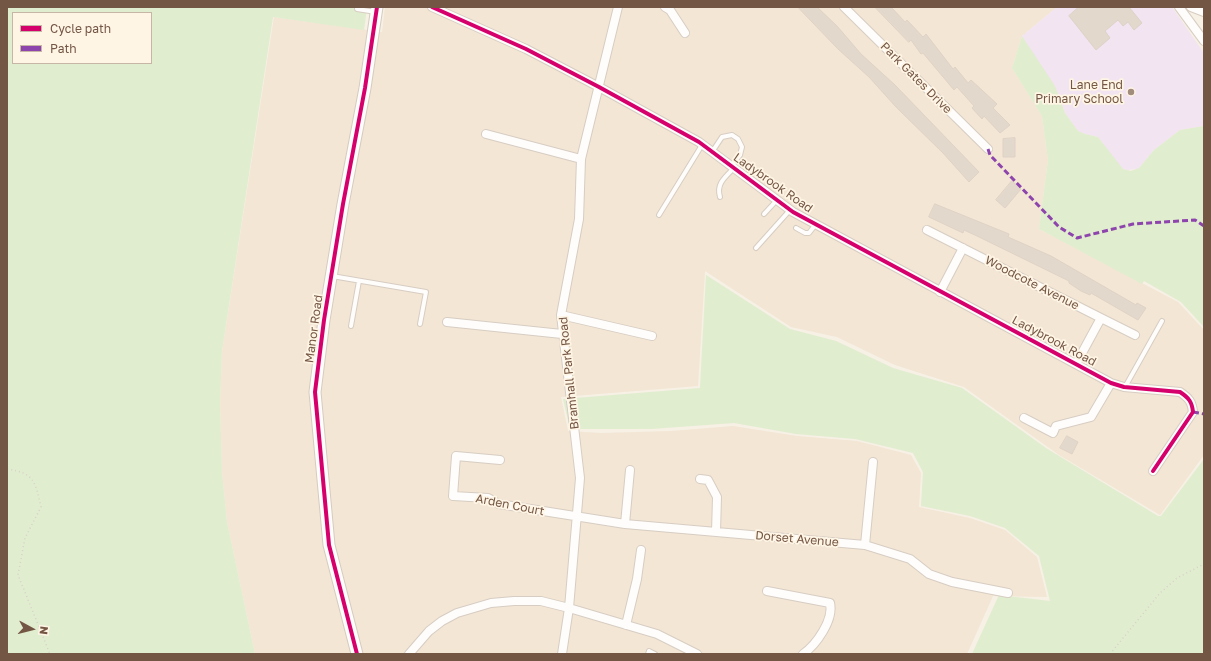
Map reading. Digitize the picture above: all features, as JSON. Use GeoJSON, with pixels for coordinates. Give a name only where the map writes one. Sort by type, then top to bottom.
{"type":"FeatureCollection","features":[{"type":"Feature","properties":{"kind":"street","name":"Ladybrook Road"},"geometry":{"type":"LineString","coordinates":[[432,7],[526,49],[599,87],[702,144],[790,210],[1111,383],[1124,387],[1180,392],[1188,397],[1192,404],[1193,412],[1153,471]]}},
{"type":"Feature","properties":{"kind":"street","name":"Bramhall Park Road"},"geometry":{"type":"LineString","coordinates":[[562,654],[569,608],[580,478],[574,417],[562,334],[561,315],[579,219],[581,159],[618,7]]}},
{"type":"Feature","properties":{"kind":"street"},"geometry":{"type":"LineString","coordinates":[[665,7],[670,10],[685,33]]}},
{"type":"Feature","properties":{"kind":"street","name":"Park Gates Drive"},"geometry":{"type":"LineString","coordinates":[[844,7],[988,150]]}},
{"type":"Feature","properties":{"kind":"street"},"geometry":{"type":"LineString","coordinates":[[1179,7],[1204,41]]}},
{"type":"Feature","properties":{"kind":"street"},"geometry":{"type":"LineString","coordinates":[[1191,7],[1204,12]]}},
{"type":"Feature","properties":{"kind":"street","name":"Manor Road"},"geometry":{"type":"LineString","coordinates":[[357,654],[329,545],[315,392],[342,204],[365,88],[377,9]]}},
{"type":"Feature","properties":{"kind":"street"},"geometry":{"type":"LineString","coordinates":[[486,134],[581,159]]}},
{"type":"Feature","properties":{"kind":"street","name":"Woodcote Avenue"},"geometry":{"type":"LineString","coordinates":[[927,230],[1135,335]]}},
{"type":"Feature","properties":{"kind":"street"},"geometry":{"type":"LineString","coordinates":[[940,292],[963,248]]}},
{"type":"Feature","properties":{"kind":"street"},"geometry":{"type":"LineString","coordinates":[[561,315],[652,336]]}},
{"type":"Feature","properties":{"kind":"street"},"geometry":{"type":"LineString","coordinates":[[1076,364],[1101,318]]}},
{"type":"Feature","properties":{"kind":"street"},"geometry":{"type":"LineString","coordinates":[[447,322],[562,334]]}},
{"type":"Feature","properties":{"kind":"street"},"geometry":{"type":"LineString","coordinates":[[1024,418],[1052,433],[1056,426],[1092,417],[1111,383]]}},
{"type":"Feature","properties":{"kind":"street","name":"Arden Court"},"geometry":{"type":"LineString","coordinates":[[500,460],[456,456],[453,496],[488,498],[499,504],[577,518]]}},
{"type":"Feature","properties":{"kind":"street"},"geometry":{"type":"LineString","coordinates":[[865,545],[873,462]]}},
{"type":"Feature","properties":{"kind":"street"},"geometry":{"type":"LineString","coordinates":[[625,524],[630,470]]}},
{"type":"Feature","properties":{"kind":"street"},"geometry":{"type":"LineString","coordinates":[[700,479],[708,480],[717,497],[716,532]]}},
{"type":"Feature","properties":{"kind":"street","name":"Dorset Avenue"},"geometry":{"type":"LineString","coordinates":[[577,518],[625,524],[865,545],[910,559],[930,574],[952,582],[1008,593]]}},
{"type":"Feature","properties":{"kind":"street"},"geometry":{"type":"LineString","coordinates":[[626,625],[638,579],[641,550]]}},
{"type":"Feature","properties":{"kind":"street"},"geometry":{"type":"LineString","coordinates":[[767,592],[830,603],[831,608],[826,625],[810,649],[803,654]]}},
{"type":"Feature","properties":{"kind":"street"},"geometry":{"type":"LineString","coordinates":[[409,654],[429,631],[442,621],[473,607],[491,603],[520,601],[541,601],[626,625],[656,634],[682,651],[697,654]]}},
{"type":"Feature","properties":{"kind":"lane"},"geometry":{"type":"LineString","coordinates":[[357,8],[377,9]]}},
{"type":"Feature","properties":{"kind":"lane"},"geometry":{"type":"LineString","coordinates":[[712,152],[722,137],[732,135],[738,139],[742,147],[740,155],[720,184],[718,189],[720,197]]}},
{"type":"Feature","properties":{"kind":"lane"},"geometry":{"type":"LineString","coordinates":[[659,215],[702,144]]}},
{"type":"Feature","properties":{"kind":"lane"},"geometry":{"type":"LineString","coordinates":[[764,214],[777,200]]}},
{"type":"Feature","properties":{"kind":"lane"},"geometry":{"type":"LineString","coordinates":[[756,248],[790,210]]}},
{"type":"Feature","properties":{"kind":"lane"},"geometry":{"type":"LineString","coordinates":[[796,228],[805,233],[809,233],[816,224]]}},
{"type":"Feature","properties":{"kind":"lane"},"geometry":{"type":"LineString","coordinates":[[331,276],[426,292],[420,324]]}},
{"type":"Feature","properties":{"kind":"lane"},"geometry":{"type":"LineString","coordinates":[[351,326],[359,281]]}},
{"type":"Feature","properties":{"kind":"lane"},"geometry":{"type":"LineString","coordinates":[[1124,387],[1162,321]]}},
{"type":"Feature","properties":{"kind":"lane"},"geometry":{"type":"LineString","coordinates":[[648,654],[649,651],[655,654]]}},
{"type":"Feature","properties":{"kind":"path"},"geometry":{"type":"LineString","coordinates":[[7,469],[22,471],[35,482],[41,507],[25,538],[18,575],[50,654]]}},
{"type":"Feature","properties":{"kind":"path"},"geometry":{"type":"LineString","coordinates":[[1110,654],[1160,593],[1177,578],[1204,564]]}},
{"type":"Feature","properties":{"kind":"shaded area"},"geometry":{"type":"Polygon","coordinates":[[[385,7],[1057,7],[1022,36],[1012,68],[1042,116],[1048,160],[1039,229],[1178,302],[1204,330],[1204,455],[1160,515],[1059,455],[964,387],[895,365],[837,337],[791,327],[705,271],[698,386],[561,397],[568,431],[601,433],[672,431],[733,426],[797,436],[857,441],[911,455],[921,473],[919,507],[970,518],[1005,530],[1037,557],[1047,597],[993,596],[967,654],[255,654],[227,522],[222,472],[220,403],[222,351],[274,17],[382,32],[385,7]]]}},
{"type":"Feature","properties":{"kind":"shaded area","name":"Lane End Primary School"},"geometry":{"type":"Polygon","coordinates":[[[1057,7],[1172,7],[1204,53],[1204,126],[1180,130],[1154,150],[1138,169],[1126,170],[1120,167],[1098,137],[1078,131],[1065,113],[1060,98],[1022,36],[1057,7]]]}},
{"type":"Feature","properties":{"kind":"green space"},"geometry":{"type":"Polygon","coordinates":[[[7,7],[367,7],[364,30],[273,17],[222,351],[220,403],[222,472],[227,522],[255,654],[7,654],[7,7]]]}},
{"type":"Feature","properties":{"kind":"green space"},"geometry":{"type":"Polygon","coordinates":[[[1022,36],[1055,86],[1065,113],[1078,131],[1098,137],[1123,169],[1131,171],[1139,168],[1154,150],[1180,130],[1204,126],[1204,327],[1181,302],[1144,281],[1142,284],[1039,229],[1048,160],[1042,116],[1012,68],[1022,36]]]}},
{"type":"Feature","properties":{"kind":"green space"},"geometry":{"type":"Polygon","coordinates":[[[706,275],[790,329],[836,341],[893,368],[962,388],[1046,448],[1158,516],[1161,516],[1204,459],[1204,654],[972,654],[999,595],[1050,601],[1039,556],[1005,528],[970,516],[921,506],[923,472],[913,453],[855,439],[796,434],[734,423],[651,429],[570,429],[563,399],[700,388],[706,275]]]}},
{"type":"Feature","properties":{"kind":"building"},"geometry":{"type":"Polygon","coordinates":[[[798,7],[817,7],[837,26],[861,54],[895,85],[979,172],[969,182],[869,77],[838,49],[798,7]]]}},
{"type":"Feature","properties":{"kind":"building"},"geometry":{"type":"Polygon","coordinates":[[[875,7],[891,7],[905,22],[907,20],[923,37],[926,34],[953,69],[955,67],[968,83],[971,80],[997,104],[993,108],[1010,125],[1000,133],[984,116],[982,119],[972,108],[974,106],[957,87],[954,90],[923,53],[921,54],[911,40],[909,42],[875,7]]]}},
{"type":"Feature","properties":{"kind":"building","name":"Lane End Primary School"},"geometry":{"type":"Polygon","coordinates":[[[1079,7],[1129,7],[1142,23],[1134,30],[1128,22],[1123,26],[1118,20],[1105,31],[1110,38],[1096,50],[1069,16],[1079,7]]]}},
{"type":"Feature","properties":{"kind":"building"},"geometry":{"type":"Polygon","coordinates":[[[1015,138],[1015,157],[1003,157],[1003,139],[1015,138]]]}},
{"type":"Feature","properties":{"kind":"building"},"geometry":{"type":"Polygon","coordinates":[[[1012,181],[1021,189],[1005,208],[996,200],[1012,181]]]}},
{"type":"Feature","properties":{"kind":"building"},"geometry":{"type":"Polygon","coordinates":[[[935,204],[1009,234],[1008,237],[1051,256],[1136,305],[1137,303],[1146,308],[1138,320],[1091,293],[1090,295],[1081,291],[1069,283],[1069,281],[964,230],[963,233],[929,217],[935,204]]]}},
{"type":"Feature","properties":{"kind":"building"},"geometry":{"type":"Polygon","coordinates":[[[1067,436],[1078,442],[1072,454],[1060,448],[1067,436]]]}},
{"type":"Feature","properties":{"kind":"marked path"},"geometry":{"type":"LineString","coordinates":[[988,149],[990,155],[1059,227],[1077,238],[1133,224],[1195,220],[1204,226]]}},
{"type":"Feature","properties":{"kind":"marked path"},"geometry":{"type":"LineString","coordinates":[[1193,412],[1204,414]]}},
{"type":"Feature","properties":{"kind":"cycle path"},"geometry":{"type":"LineString","coordinates":[[357,654],[329,545],[315,392],[324,320],[343,204],[365,88],[377,7]]}},
{"type":"Feature","properties":{"kind":"cycle path"},"geometry":{"type":"LineString","coordinates":[[432,7],[526,49],[699,142],[793,212],[1111,383],[1124,387],[1180,392],[1190,400],[1193,412],[1153,471]]}},
{"type":"Feature","properties":{"kind":"place","name":"Lane End Primary School"},"geometry":{"type":"Point","coordinates":[1131,92]}}]}
